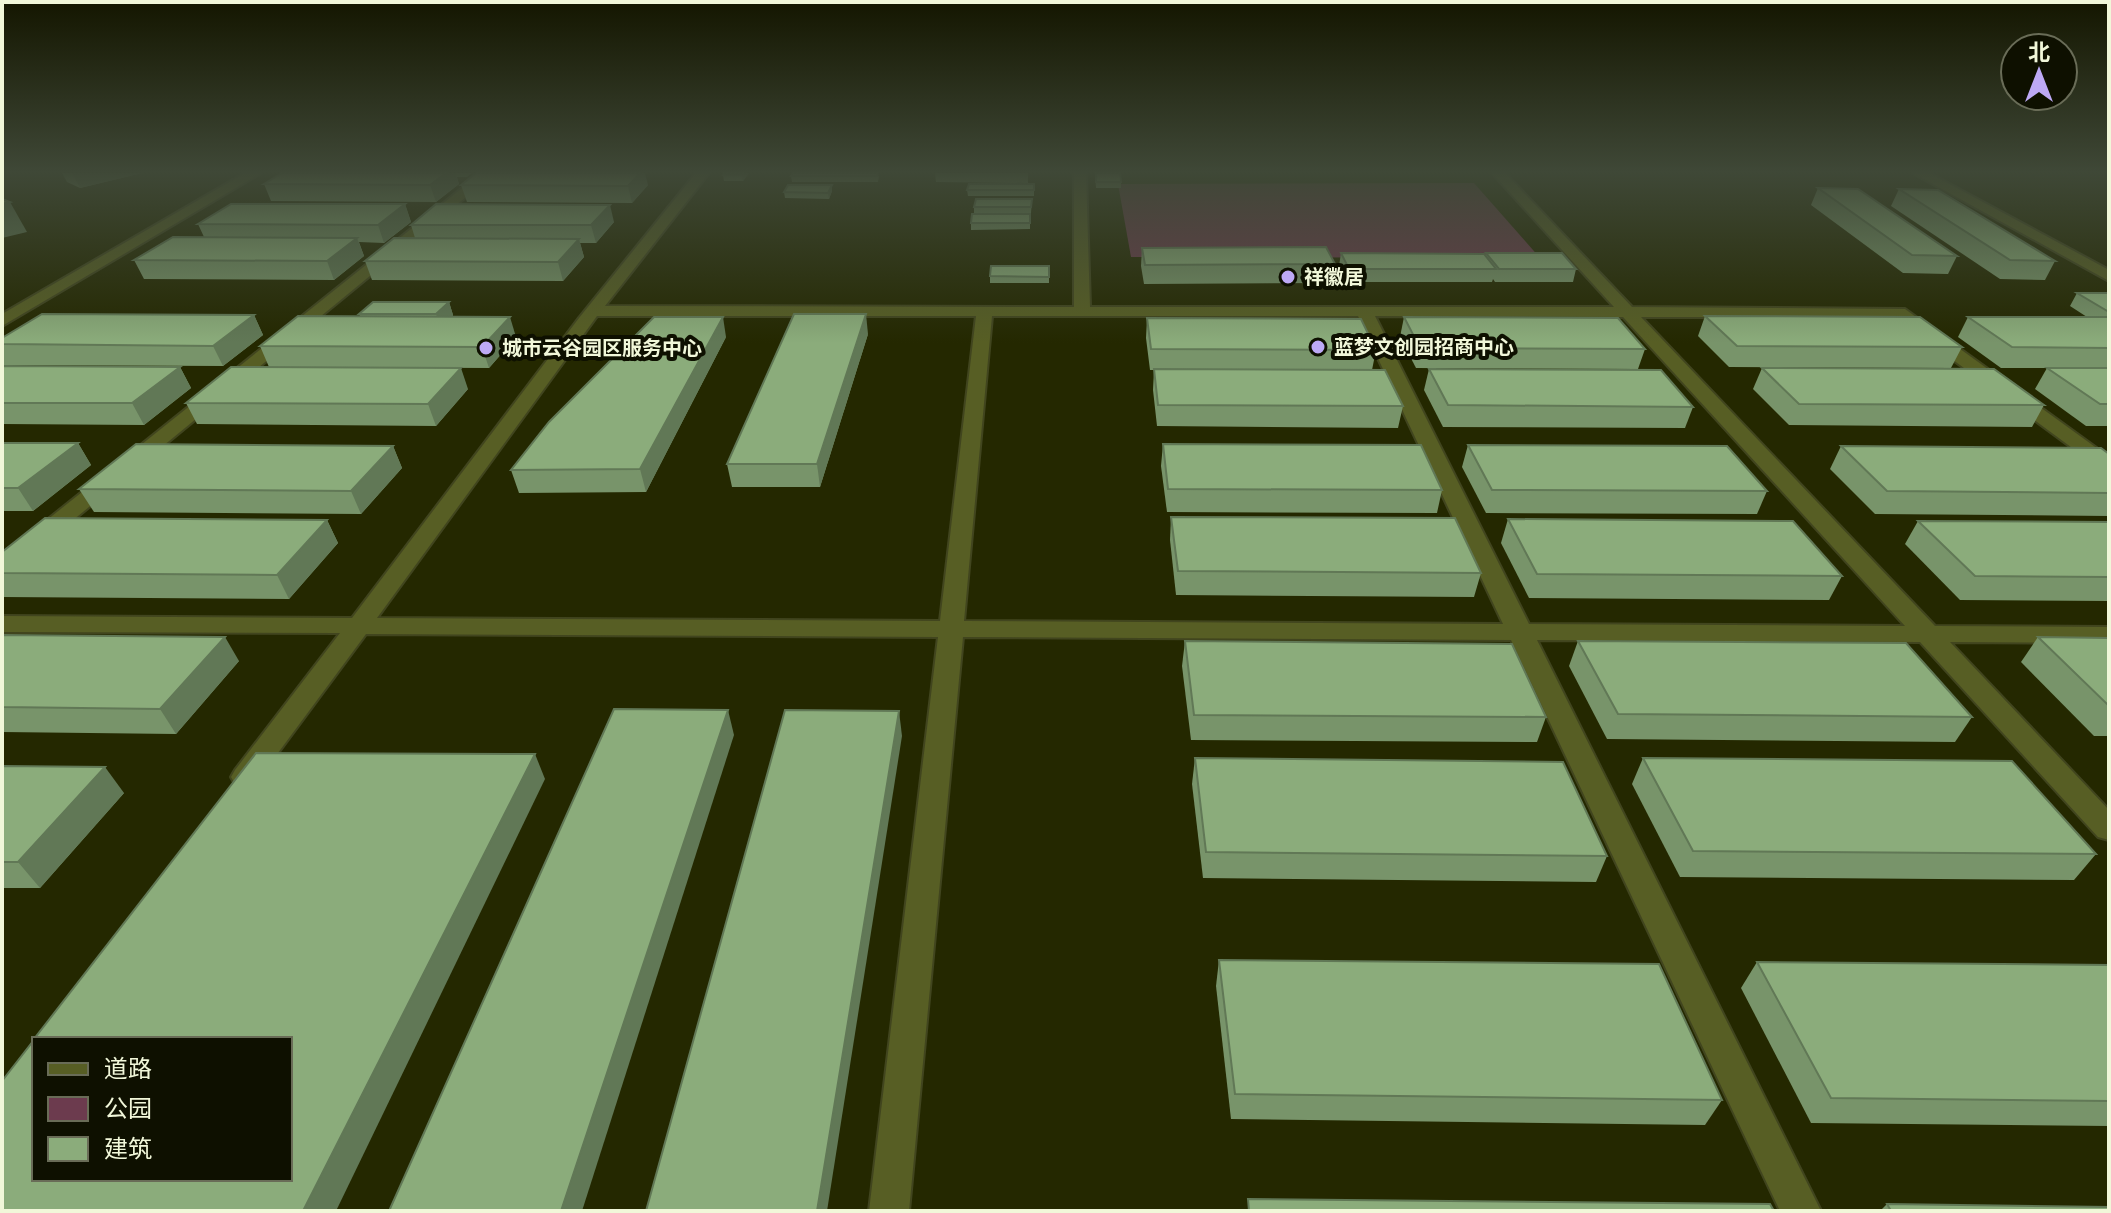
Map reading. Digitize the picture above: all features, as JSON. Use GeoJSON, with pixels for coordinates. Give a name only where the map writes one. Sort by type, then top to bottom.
{"type":"FeatureCollection","features":[{"type":"Feature","properties":{"kind":"street"},"geometry":{"type":"LineString","coordinates":[[2,321],[158,230]]}},
{"type":"Feature","properties":{"kind":"street"},"geometry":{"type":"LineString","coordinates":[[2,567],[419,230]]}},
{"type":"Feature","properties":{"kind":"street"},"geometry":{"type":"LineString","coordinates":[[226,801],[361,626],[593,311],[658,230]]}},
{"type":"Feature","properties":{"kind":"street"},"geometry":{"type":"LineString","coordinates":[[1081,230],[1082,310]]}},
{"type":"Feature","properties":{"kind":"street"},"geometry":{"type":"LineString","coordinates":[[1551,230],[2109,829]]}},
{"type":"Feature","properties":{"kind":"street"},"geometry":{"type":"LineString","coordinates":[[2023,230],[2109,276]]}},
{"type":"Feature","properties":{"kind":"street"},"geometry":{"type":"LineString","coordinates":[[889,1211],[985,310]]}},
{"type":"Feature","properties":{"kind":"street"},"geometry":{"type":"LineString","coordinates":[[593,311],[1899,312],[2109,466]]}},
{"type":"Feature","properties":{"kind":"street"},"geometry":{"type":"LineString","coordinates":[[1364,311],[1801,1211]]}},
{"type":"Feature","properties":{"kind":"street"},"geometry":{"type":"LineString","coordinates":[[2,624],[2109,635]]}},
{"type":"Feature","properties":{"kind":"green space"},"geometry":{"type":"Polygon","coordinates":[[[1126,230],[1515,230],[1540,258],[1131,257],[1126,230]]]}},
{"type":"Feature","properties":{"kind":"building"},"geometry":{"type":"Polygon","coordinates":[[[1876,230],[1918,230],[1957,256],[1912,255],[1876,230]]]}},
{"type":"Feature","properties":{"kind":"building"},"geometry":{"type":"Polygon","coordinates":[[[1962,230],[2003,230],[2055,261],[2010,260],[1962,230]]]}},
{"type":"Feature","properties":{"kind":"building"},"geometry":{"type":"Polygon","coordinates":[[[173,237],[357,238],[327,261],[134,260],[173,237]]]}},
{"type":"Feature","properties":{"kind":"building"},"geometry":{"type":"Polygon","coordinates":[[[394,238],[579,239],[558,262],[365,261],[394,238]]]}},
{"type":"Feature","properties":{"kind":"building"},"geometry":{"type":"Polygon","coordinates":[[[1326,247],[1335,264],[1145,265],[1142,248],[1326,247]]]}},
{"type":"Feature","properties":{"kind":"building"},"geometry":{"type":"Polygon","coordinates":[[[1341,253],[1484,254],[1496,269],[1349,269],[1341,253]]]}},
{"type":"Feature","properties":{"kind":"building"},"geometry":{"type":"Polygon","coordinates":[[[1486,253],[1562,253],[1576,269],[1499,269],[1486,253]]]}},
{"type":"Feature","properties":{"kind":"building"},"geometry":{"type":"Polygon","coordinates":[[[991,266],[1049,266],[1049,277],[990,276],[991,266]]]}},
{"type":"Feature","properties":{"kind":"building"},"geometry":{"type":"Polygon","coordinates":[[[2077,293],[2109,293],[2109,312],[2077,293]]]}},
{"type":"Feature","properties":{"kind":"building"},"geometry":{"type":"Polygon","coordinates":[[[373,302],[449,302],[436,314],[359,314],[373,302]]]}},
{"type":"Feature","properties":{"kind":"building"},"geometry":{"type":"Polygon","coordinates":[[[42,314],[254,315],[213,346],[2,344],[2,338],[42,314]]]}},
{"type":"Feature","properties":{"kind":"building"},"geometry":{"type":"Polygon","coordinates":[[[794,314],[866,314],[817,464],[727,464],[794,314]]]}},
{"type":"Feature","properties":{"kind":"building"},"geometry":{"type":"Polygon","coordinates":[[[298,316],[510,317],[482,347],[260,346],[298,316]]]}},
{"type":"Feature","properties":{"kind":"building"},"geometry":{"type":"Polygon","coordinates":[[[1705,316],[1920,317],[1962,347],[1737,346],[1705,316]]]}},
{"type":"Feature","properties":{"kind":"building"},"geometry":{"type":"Polygon","coordinates":[[[654,317],[723,317],[640,469],[511,470],[549,422],[654,317]]]}},
{"type":"Feature","properties":{"kind":"building"},"geometry":{"type":"Polygon","coordinates":[[[1404,317],[1618,318],[1645,349],[1420,348],[1404,317]]]}},
{"type":"Feature","properties":{"kind":"building"},"geometry":{"type":"Polygon","coordinates":[[[1968,317],[2109,317],[2109,348],[2012,347],[1968,317]]]}},
{"type":"Feature","properties":{"kind":"building"},"geometry":{"type":"Polygon","coordinates":[[[1147,318],[1361,319],[1376,350],[1151,349],[1147,318]]]}},
{"type":"Feature","properties":{"kind":"building"},"geometry":{"type":"Polygon","coordinates":[[[2,366],[180,367],[132,403],[2,403],[2,366]]]}},
{"type":"Feature","properties":{"kind":"building"},"geometry":{"type":"Polygon","coordinates":[[[231,367],[461,368],[428,404],[186,403],[231,367]]]}},
{"type":"Feature","properties":{"kind":"building"},"geometry":{"type":"Polygon","coordinates":[[[1762,368],[1994,369],[2044,405],[1799,404],[1762,368]]]}},
{"type":"Feature","properties":{"kind":"building"},"geometry":{"type":"Polygon","coordinates":[[[2047,368],[2109,368],[2109,404],[2100,404],[2047,368]]]}},
{"type":"Feature","properties":{"kind":"building"},"geometry":{"type":"Polygon","coordinates":[[[1154,369],[1385,370],[1403,406],[1158,405],[1154,369]]]}},
{"type":"Feature","properties":{"kind":"building"},"geometry":{"type":"Polygon","coordinates":[[[1429,369],[1661,370],[1693,407],[1448,405],[1429,369]]]}},
{"type":"Feature","properties":{"kind":"building"},"geometry":{"type":"Polygon","coordinates":[[[2,443],[78,443],[18,488],[2,488],[2,443]]]}},
{"type":"Feature","properties":{"kind":"building"},"geometry":{"type":"Polygon","coordinates":[[[136,444],[393,446],[351,491],[79,489],[136,444]]]}},
{"type":"Feature","properties":{"kind":"building"},"geometry":{"type":"Polygon","coordinates":[[[1163,444],[1421,445],[1442,490],[1168,489],[1163,444]]]}},
{"type":"Feature","properties":{"kind":"building"},"geometry":{"type":"Polygon","coordinates":[[[1468,445],[1727,446],[1767,491],[1492,490],[1468,445]]]}},
{"type":"Feature","properties":{"kind":"building"},"geometry":{"type":"Polygon","coordinates":[[[1841,446],[2101,448],[2109,454],[2109,493],[1887,491],[1841,446]]]}},
{"type":"Feature","properties":{"kind":"building"},"geometry":{"type":"Polygon","coordinates":[[[1171,517],[1455,518],[1481,573],[1178,571],[1171,517]]]}},
{"type":"Feature","properties":{"kind":"building"},"geometry":{"type":"Polygon","coordinates":[[[45,518],[327,520],[277,575],[2,573],[2,552],[45,518]]]}},
{"type":"Feature","properties":{"kind":"building"},"geometry":{"type":"Polygon","coordinates":[[[1508,519],[1793,521],[1842,576],[1537,574],[1508,519]]]}},
{"type":"Feature","properties":{"kind":"building"},"geometry":{"type":"Polygon","coordinates":[[[1918,521],[2109,522],[2109,577],[1975,576],[1918,521]]]}},
{"type":"Feature","properties":{"kind":"building"},"geometry":{"type":"Polygon","coordinates":[[[2,635],[225,637],[160,709],[2,707],[2,635]]]}},
{"type":"Feature","properties":{"kind":"building"},"geometry":{"type":"Polygon","coordinates":[[[2038,637],[2109,638],[2109,706],[2038,637]]]}},
{"type":"Feature","properties":{"kind":"building"},"geometry":{"type":"Polygon","coordinates":[[[1185,641],[1512,644],[1546,717],[1194,715],[1185,641]]]}},
{"type":"Feature","properties":{"kind":"building"},"geometry":{"type":"Polygon","coordinates":[[[1578,641],[1906,643],[1972,717],[1618,714],[1578,641]]]}},
{"type":"Feature","properties":{"kind":"building"},"geometry":{"type":"Polygon","coordinates":[[[614,709],[728,710],[561,1211],[389,1211],[614,709]]]}},
{"type":"Feature","properties":{"kind":"building"},"geometry":{"type":"Polygon","coordinates":[[[785,710],[899,711],[817,1211],[646,1211],[785,710]]]}},
{"type":"Feature","properties":{"kind":"building"},"geometry":{"type":"Polygon","coordinates":[[[256,753],[535,754],[303,1211],[2,1211],[2,1081],[32,1043],[32,1181],[292,1181],[292,1037],[36,1037],[256,753]]]}},
{"type":"Feature","properties":{"kind":"building"},"geometry":{"type":"Polygon","coordinates":[[[1195,758],[1563,762],[1607,856],[1206,852],[1195,758]]]}},
{"type":"Feature","properties":{"kind":"building"},"geometry":{"type":"Polygon","coordinates":[[[1643,758],[2012,761],[2096,854],[1693,851],[1643,758]]]}},
{"type":"Feature","properties":{"kind":"building"},"geometry":{"type":"Polygon","coordinates":[[[2,766],[105,767],[18,862],[2,862],[2,766]]]}},
{"type":"Feature","properties":{"kind":"building"},"geometry":{"type":"Polygon","coordinates":[[[1219,960],[1659,964],[1722,1100],[1235,1094],[1219,960]]]}},
{"type":"Feature","properties":{"kind":"building"},"geometry":{"type":"Polygon","coordinates":[[[1757,962],[2109,965],[2109,1101],[1831,1098],[1757,962]]]}},
{"type":"Feature","properties":{"kind":"building"},"geometry":{"type":"Polygon","coordinates":[[[1248,1199],[1770,1204],[1774,1211],[1249,1211],[1248,1199]]]}},
{"type":"Feature","properties":{"kind":"building"},"geometry":{"type":"Polygon","coordinates":[[[1887,1204],[2109,1207],[2109,1211],[1891,1211],[1887,1204]]]}},
{"type":"Feature","properties":{"kind":"place","name":"祥徽居"},"geometry":{"type":"Point","coordinates":[1288,277]}},
{"type":"Feature","properties":{"kind":"place","name":"蓝梦文创园招商中心"},"geometry":{"type":"Point","coordinates":[1318,347]}},
{"type":"Feature","properties":{"kind":"place","name":"城市云谷园区服务中心"},"geometry":{"type":"Point","coordinates":[486,348]}}]}
